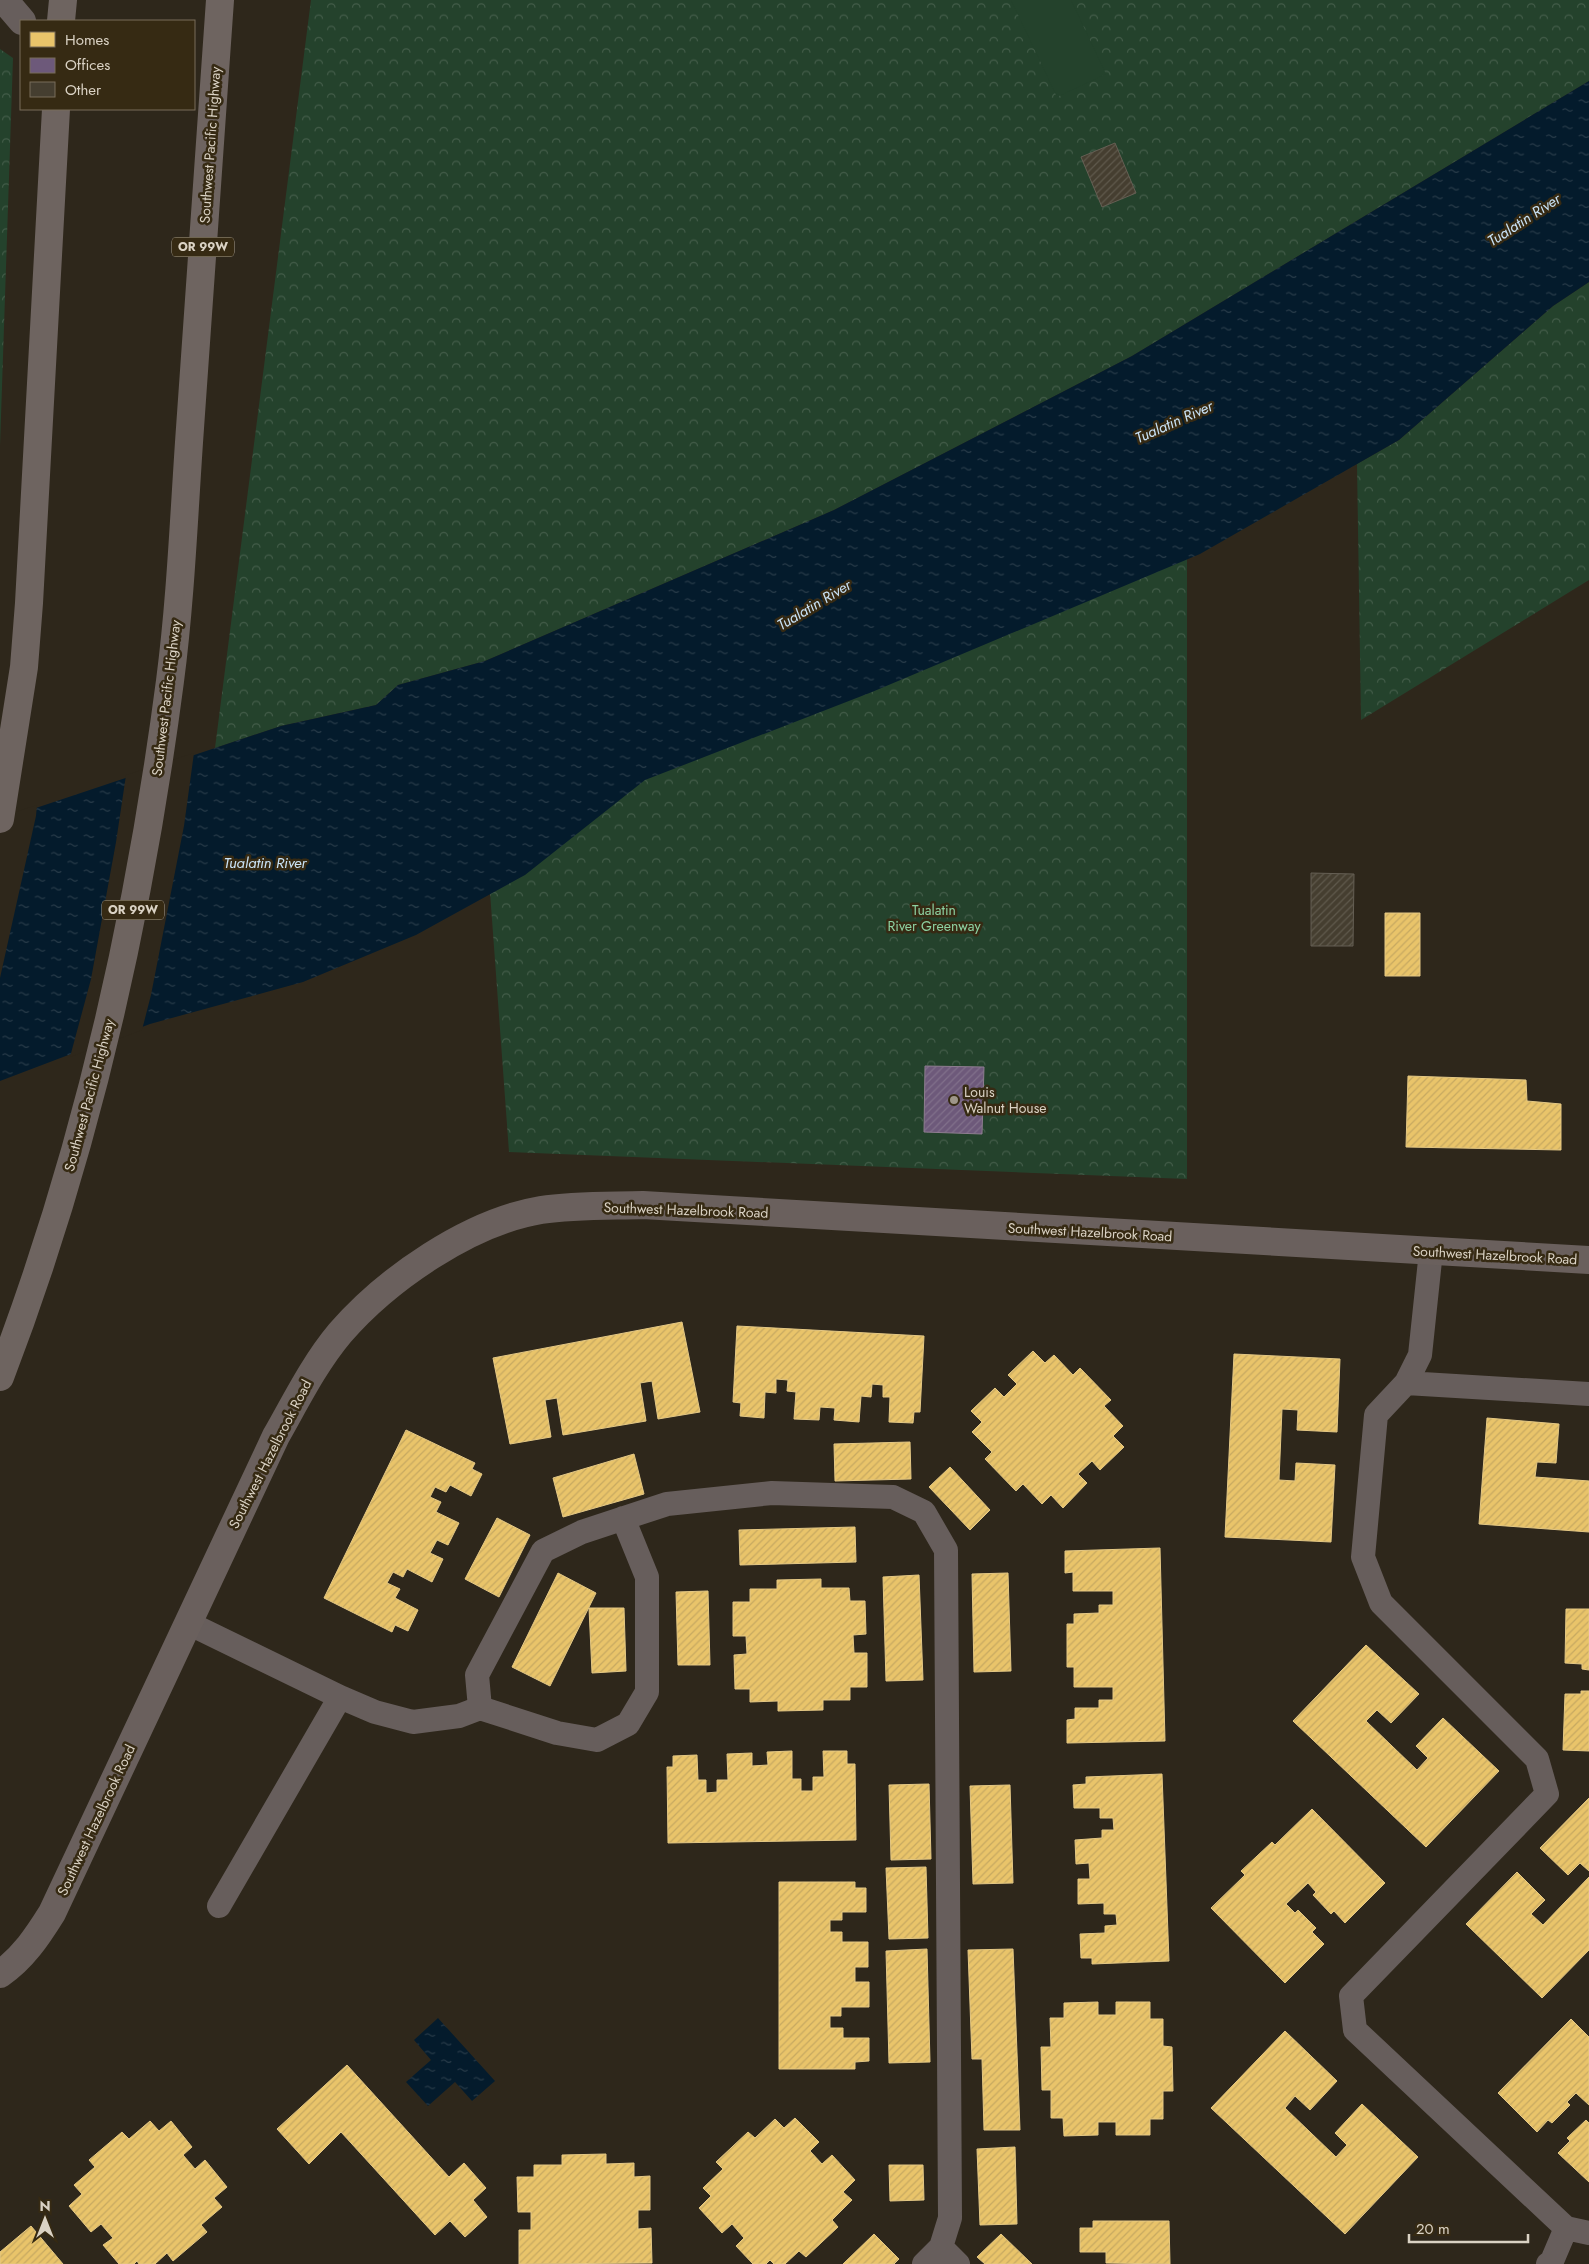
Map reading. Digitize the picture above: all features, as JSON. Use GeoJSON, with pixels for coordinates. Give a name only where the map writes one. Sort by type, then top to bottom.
{"type":"FeatureCollection","features":[{"type":"Feature","properties":{"kind":"highway"},"geometry":{"type":"LineString","coordinates":[[62,20],[63,0]]}},
{"type":"Feature","properties":{"kind":"highway","name":"Southwest Pacific Highway"},"geometry":{"type":"LineString","coordinates":[[0,1377],[24,1315],[75,1152],[128,938],[142,864],[170,677],[186,493],[220,0]]}},
{"type":"Feature","properties":{"kind":"highway"},"geometry":{"type":"LineString","coordinates":[[0,819],[24,667],[56,110]]}},
{"type":"Feature","properties":{"kind":"street"},"geometry":{"type":"LineString","coordinates":[[4,0],[21,20]]}},
{"type":"Feature","properties":{"kind":"street","name":"Southwest Hazelbrook Road"},"geometry":{"type":"LineString","coordinates":[[0,1974],[16,1963],[37,1937],[52,1913],[276,1436],[311,1373],[340,1334],[372,1300],[413,1269],[470,1233],[540,1210],[583,1206],[643,1205],[1589,1260]]}},
{"type":"Feature","properties":{"kind":"lane"},"geometry":{"type":"LineString","coordinates":[[1431,1252],[1420,1355],[1406,1383],[1376,1415],[1363,1557],[1381,1603],[1537,1759],[1547,1794],[1351,1996],[1355,2030],[1578,2230],[1548,2264]]}},
{"type":"Feature","properties":{"kind":"lane"},"geometry":{"type":"LineString","coordinates":[[1406,1383],[1589,1394]]}},
{"type":"Feature","properties":{"kind":"lane"},"geometry":{"type":"LineString","coordinates":[[480,1708],[477,1675],[543,1551],[582,1532],[667,1504],[772,1492],[893,1497],[924,1512],[946,1550],[950,2218],[941,2247],[924,2264]]}},
{"type":"Feature","properties":{"kind":"lane"},"geometry":{"type":"LineString","coordinates":[[188,1623],[375,1712],[413,1722],[459,1716],[480,1708],[557,1733],[597,1740],[628,1724],[647,1692],[647,1577],[623,1518]]}},
{"type":"Feature","properties":{"kind":"lane"},"geometry":{"type":"LineString","coordinates":[[219,1906],[340,1697]]}},
{"type":"Feature","properties":{"kind":"lane"},"geometry":{"type":"LineString","coordinates":[[941,2247],[958,2264]]}},
{"type":"Feature","properties":{"kind":"green space"},"geometry":{"type":"Polygon","coordinates":[[[311,0],[1589,0],[1589,81],[1132,356],[834,510],[485,661],[398,685],[376,705],[281,726],[215,748],[311,0]]]}},
{"type":"Feature","properties":{"kind":"green space"},"geometry":{"type":"Polygon","coordinates":[[[1011,0],[1071,0],[1106,74],[1057,97],[1011,0]]]}},
{"type":"Feature","properties":{"kind":"green space"},"geometry":{"type":"Polygon","coordinates":[[[0,49],[13,58],[0,446],[0,49]]]}},
{"type":"Feature","properties":{"kind":"green space"},"geometry":{"type":"Polygon","coordinates":[[[1589,282],[1589,580],[1361,720],[1357,464],[1399,440],[1553,306],[1589,282]]]}},
{"type":"Feature","properties":{"kind":"green space","name":"Tualatin River Greenway"},"geometry":{"type":"Polygon","coordinates":[[[1187,548],[1187,1179],[509,1152],[484,810],[1187,548]]]}},
{"type":"Feature","properties":{"kind":"water","name":"Tualatin River"},"geometry":{"type":"Polygon","coordinates":[[[1589,81],[1589,282],[1553,306],[1399,440],[1200,554],[872,692],[645,780],[525,875],[416,935],[303,982],[150,1024],[0,1081],[0,820],[281,726],[376,705],[398,685],[485,661],[834,510],[1132,356],[1589,81]]]}},
{"type":"Feature","properties":{"kind":"water"},"geometry":{"type":"Polygon","coordinates":[[[438,2018],[495,2081],[472,2101],[455,2082],[428,2106],[406,2082],[431,2060],[414,2040],[438,2018]]]}},
{"type":"Feature","properties":{"kind":"pier"},"geometry":{"type":"Polygon","coordinates":[[[194,753],[184,826],[151,995],[142,1030],[70,1057],[91,979],[126,775],[194,753]]]}},
{"type":"Feature","properties":{"kind":"pier"},"geometry":{"type":"Polygon","coordinates":[[[37,805],[36,816],[0,978],[0,817],[37,805]]]}},
{"type":"Feature","properties":{"kind":"building: Homes"},"geometry":{"type":"Polygon","coordinates":[[[1385,913],[1420,913],[1420,976],[1385,976],[1385,913]]]}},
{"type":"Feature","properties":{"kind":"building: Homes"},"geometry":{"type":"Polygon","coordinates":[[[1408,1076],[1526,1080],[1527,1101],[1561,1104],[1561,1150],[1406,1147],[1408,1076]]]}},
{"type":"Feature","properties":{"kind":"building: Homes"},"geometry":{"type":"Polygon","coordinates":[[[682,1322],[700,1412],[658,1419],[652,1381],[640,1383],[646,1421],[563,1435],[557,1398],[545,1400],[551,1437],[510,1444],[493,1358],[682,1322]]]}},
{"type":"Feature","properties":{"kind":"building: Homes"},"geometry":{"type":"Polygon","coordinates":[[[737,1326],[924,1336],[920,1412],[914,1412],[913,1423],[889,1422],[890,1397],[883,1397],[883,1385],[872,1384],[871,1397],[861,1396],[859,1422],[834,1420],[835,1408],[820,1407],[819,1420],[794,1419],[796,1392],[787,1391],[788,1380],[776,1379],[776,1393],[765,1392],[764,1418],[740,1416],[741,1403],[733,1402],[737,1326]]]}},
{"type":"Feature","properties":{"kind":"building: Homes"},"geometry":{"type":"Polygon","coordinates":[[[1033,1351],[1045,1363],[1054,1355],[1073,1375],[1080,1368],[1111,1400],[1104,1406],[1123,1426],[1113,1436],[1124,1447],[1100,1470],[1092,1461],[1078,1474],[1087,1483],[1063,1508],[1051,1495],[1042,1504],[1023,1484],[1016,1491],[985,1459],[992,1452],[972,1432],[982,1422],[971,1411],[995,1388],[1004,1397],[1017,1384],[1008,1375],[1033,1351]]]}},
{"type":"Feature","properties":{"kind":"building: Homes"},"geometry":{"type":"Polygon","coordinates":[[[1234,1354],[1340,1359],[1337,1432],[1297,1430],[1298,1410],[1282,1409],[1279,1480],[1295,1481],[1296,1463],[1335,1465],[1331,1542],[1225,1537],[1234,1354]]]}},
{"type":"Feature","properties":{"kind":"building: Homes"},"geometry":{"type":"Polygon","coordinates":[[[1487,1418],[1559,1424],[1556,1463],[1537,1462],[1535,1477],[1589,1481],[1589,1532],[1479,1524],[1487,1418]]]}},
{"type":"Feature","properties":{"kind":"building: Homes"},"geometry":{"type":"Polygon","coordinates":[[[406,1430],[475,1463],[472,1469],[482,1474],[471,1496],[450,1485],[446,1492],[435,1487],[430,1497],[441,1502],[436,1512],[459,1523],[448,1545],[437,1540],[430,1553],[443,1559],[432,1582],[407,1569],[403,1577],[393,1572],[387,1583],[400,1589],[395,1598],[418,1610],[408,1631],[395,1625],[392,1632],[324,1598],[406,1430]]]}},
{"type":"Feature","properties":{"kind":"building: Homes"},"geometry":{"type":"Polygon","coordinates":[[[910,1442],[911,1479],[835,1481],[834,1444],[910,1442]]]}},
{"type":"Feature","properties":{"kind":"building: Homes"},"geometry":{"type":"Polygon","coordinates":[[[634,1454],[644,1494],[563,1517],[553,1478],[634,1454]]]}},
{"type":"Feature","properties":{"kind":"building: Homes"},"geometry":{"type":"Polygon","coordinates":[[[950,1467],[990,1510],[970,1530],[929,1487],[950,1467]]]}},
{"type":"Feature","properties":{"kind":"building: Homes"},"geometry":{"type":"Polygon","coordinates":[[[497,1518],[530,1535],[499,1597],[465,1579],[497,1518]]]}},
{"type":"Feature","properties":{"kind":"building: Homes"},"geometry":{"type":"Polygon","coordinates":[[[855,1527],[856,1562],[740,1565],[739,1530],[855,1527]]]}},
{"type":"Feature","properties":{"kind":"building: Homes"},"geometry":{"type":"Polygon","coordinates":[[[1160,1548],[1165,1741],[1067,1743],[1067,1720],[1075,1719],[1075,1708],[1099,1708],[1099,1700],[1113,1700],[1113,1687],[1074,1687],[1074,1667],[1067,1667],[1067,1624],[1074,1624],[1074,1614],[1099,1613],[1099,1605],[1113,1605],[1113,1591],[1073,1591],[1073,1572],[1065,1573],[1065,1551],[1160,1548]]]}},
{"type":"Feature","properties":{"kind":"building: Homes"},"geometry":{"type":"Polygon","coordinates":[[[558,1573],[596,1593],[550,1686],[512,1667],[558,1573]]]}},
{"type":"Feature","properties":{"kind":"building: Homes"},"geometry":{"type":"Polygon","coordinates":[[[1008,1573],[1011,1671],[974,1672],[972,1574],[1008,1573]]]}},
{"type":"Feature","properties":{"kind":"building: Homes"},"geometry":{"type":"Polygon","coordinates":[[[919,1575],[923,1680],[886,1681],[883,1577],[919,1575]]]}},
{"type":"Feature","properties":{"kind":"building: Homes"},"geometry":{"type":"Polygon","coordinates":[[[821,1579],[821,1588],[849,1588],[850,1601],[865,1601],[866,1634],[853,1635],[854,1653],[867,1653],[867,1687],[850,1687],[850,1700],[823,1700],[823,1710],[778,1711],[778,1701],[750,1702],[750,1689],[735,1689],[734,1655],[747,1654],[746,1636],[733,1636],[733,1602],[750,1602],[750,1589],[777,1589],[777,1580],[821,1579]]]}},
{"type":"Feature","properties":{"kind":"building: Homes"},"geometry":{"type":"Polygon","coordinates":[[[708,1591],[710,1665],[678,1665],[676,1592],[708,1591]]]}},
{"type":"Feature","properties":{"kind":"building: Homes"},"geometry":{"type":"Polygon","coordinates":[[[589,1608],[624,1608],[626,1671],[592,1673],[589,1608]]]}},
{"type":"Feature","properties":{"kind":"building: Homes"},"geometry":{"type":"Polygon","coordinates":[[[1566,1609],[1589,1609],[1589,1670],[1582,1669],[1582,1664],[1565,1663],[1566,1609]]]}},
{"type":"Feature","properties":{"kind":"building: Homes"},"geometry":{"type":"Polygon","coordinates":[[[1366,1645],[1419,1694],[1391,1723],[1377,1710],[1366,1721],[1417,1770],[1428,1758],[1416,1746],[1443,1718],[1499,1771],[1426,1847],[1293,1721],[1366,1645]]]}},
{"type":"Feature","properties":{"kind":"building: Homes"},"geometry":{"type":"Polygon","coordinates":[[[1581,1691],[1589,1691],[1589,1751],[1563,1750],[1565,1694],[1581,1694],[1581,1691]]]}},
{"type":"Feature","properties":{"kind":"building: Homes"},"geometry":{"type":"Polygon","coordinates":[[[792,1751],[792,1779],[801,1779],[801,1791],[813,1791],[813,1777],[824,1777],[823,1751],[847,1751],[847,1764],[855,1764],[856,1840],[668,1843],[667,1767],[673,1767],[673,1756],[697,1755],[698,1780],[706,1780],[706,1793],[717,1792],[717,1780],[728,1780],[727,1754],[752,1753],[752,1766],[768,1765],[767,1752],[792,1751]]]}},
{"type":"Feature","properties":{"kind":"building: Homes"},"geometry":{"type":"Polygon","coordinates":[[[1162,1774],[1169,1961],[1092,1964],[1092,1958],[1081,1958],[1080,1934],[1105,1933],[1105,1926],[1117,1925],[1116,1914],[1104,1914],[1104,1903],[1078,1904],[1078,1879],[1090,1879],[1089,1863],[1076,1864],[1075,1840],[1102,1838],[1102,1830],[1114,1830],[1113,1818],[1100,1818],[1100,1808],[1074,1808],[1073,1785],[1086,1784],[1086,1777],[1162,1774]]]}},
{"type":"Feature","properties":{"kind":"building: Homes"},"geometry":{"type":"Polygon","coordinates":[[[929,1784],[931,1859],[891,1860],[889,1785],[929,1784]]]}},
{"type":"Feature","properties":{"kind":"building: Homes"},"geometry":{"type":"Polygon","coordinates":[[[1010,1785],[1013,1883],[973,1884],[970,1786],[1010,1785]]]}},
{"type":"Feature","properties":{"kind":"building: Homes"},"geometry":{"type":"Polygon","coordinates":[[[1589,1798],[1589,1871],[1580,1863],[1568,1875],[1540,1848],[1589,1798]]]}},
{"type":"Feature","properties":{"kind":"building: Homes"},"geometry":{"type":"Polygon","coordinates":[[[1312,1809],[1385,1883],[1345,1923],[1334,1911],[1331,1914],[1313,1895],[1316,1892],[1308,1883],[1286,1904],[1295,1913],[1298,1910],[1316,1928],[1312,1932],[1324,1944],[1285,1983],[1211,1908],[1245,1875],[1241,1871],[1272,1842],[1275,1845],[1312,1809]]]}},
{"type":"Feature","properties":{"kind":"building: Homes"},"geometry":{"type":"Polygon","coordinates":[[[926,1867],[928,1938],[889,1939],[886,1868],[926,1867]]]}},
{"type":"Feature","properties":{"kind":"building: Homes"},"geometry":{"type":"Polygon","coordinates":[[[1517,1872],[1545,1900],[1531,1914],[1543,1925],[1589,1877],[1589,1950],[1542,1998],[1466,1924],[1517,1872]]]}},
{"type":"Feature","properties":{"kind":"building: Homes"},"geometry":{"type":"Polygon","coordinates":[[[779,1882],[855,1882],[855,1888],[866,1888],[866,1912],[842,1912],[842,1920],[830,1920],[830,1932],[842,1932],[842,1942],[868,1942],[868,1967],[855,1967],[855,1982],[869,1982],[869,2007],[841,2007],[841,2016],[830,2016],[830,2028],[843,2028],[843,2038],[869,2038],[869,2061],[855,2062],[855,2069],[779,2069],[779,1882]]]}},
{"type":"Feature","properties":{"kind":"building: Homes"},"geometry":{"type":"Polygon","coordinates":[[[927,1949],[930,2062],[889,2063],[886,1951],[927,1949]]]}},
{"type":"Feature","properties":{"kind":"building: Homes"},"geometry":{"type":"Polygon","coordinates":[[[1013,1949],[1020,2130],[984,2130],[982,2059],[972,2059],[968,1950],[1013,1949]]]}},
{"type":"Feature","properties":{"kind":"building: Homes"},"geometry":{"type":"Polygon","coordinates":[[[1098,2002],[1098,2015],[1116,2015],[1116,2002],[1150,2002],[1150,2019],[1163,2019],[1163,2046],[1172,2047],[1173,2091],[1163,2091],[1163,2119],[1150,2119],[1150,2135],[1116,2135],[1116,2122],[1098,2122],[1098,2135],[1064,2136],[1063,2118],[1051,2118],[1051,2090],[1042,2090],[1041,2047],[1051,2047],[1050,2018],[1064,2018],[1064,2003],[1098,2002]]]}},
{"type":"Feature","properties":{"kind":"building: Homes"},"geometry":{"type":"Polygon","coordinates":[[[1571,2019],[1589,2037],[1589,2105],[1576,2093],[1567,2102],[1570,2105],[1552,2123],[1548,2120],[1537,2132],[1498,2093],[1571,2019]]]}},
{"type":"Feature","properties":{"kind":"building: Homes"},"geometry":{"type":"Polygon","coordinates":[[[1285,2031],[1337,2081],[1310,2110],[1295,2096],[1285,2108],[1336,2157],[1347,2145],[1335,2133],[1362,2104],[1418,2157],[1345,2234],[1211,2108],[1285,2031]]]}},
{"type":"Feature","properties":{"kind":"building: Homes"},"geometry":{"type":"Polygon","coordinates":[[[347,2065],[449,2177],[464,2163],[486,2188],[473,2200],[487,2217],[465,2237],[450,2221],[435,2235],[341,2132],[309,2164],[277,2129],[347,2065]]]}},
{"type":"Feature","properties":{"kind":"building: Homes"},"geometry":{"type":"Polygon","coordinates":[[[795,2118],[819,2142],[810,2151],[822,2164],[832,2155],[855,2180],[843,2192],[852,2200],[832,2220],[838,2227],[806,2257],[799,2251],[785,2264],[774,2264],[770,2260],[766,2264],[753,2264],[736,2246],[744,2238],[732,2224],[722,2233],[699,2208],[711,2196],[703,2188],[723,2169],[716,2162],[748,2132],[755,2138],[775,2119],[784,2128],[795,2118]]]}},
{"type":"Feature","properties":{"kind":"building: Homes"},"geometry":{"type":"Polygon","coordinates":[[[1586,2120],[1589,2123],[1589,2182],[1558,2153],[1570,2141],[1567,2138],[1586,2120]]]}},
{"type":"Feature","properties":{"kind":"building: Homes"},"geometry":{"type":"Polygon","coordinates":[[[150,2121],[159,2131],[171,2121],[192,2147],[183,2155],[195,2169],[205,2160],[227,2187],[214,2198],[222,2207],[201,2225],[207,2232],[173,2261],[167,2253],[155,2264],[139,2264],[137,2261],[134,2264],[119,2264],[103,2245],[113,2238],[101,2224],[91,2232],[69,2206],[82,2194],[74,2185],[95,2167],[89,2160],[122,2132],[129,2139],[150,2121]]]}},
{"type":"Feature","properties":{"kind":"building: Homes"},"geometry":{"type":"Polygon","coordinates":[[[1015,2147],[1017,2224],[980,2225],[977,2149],[1015,2147]]]}},
{"type":"Feature","properties":{"kind":"building: Homes"},"geometry":{"type":"Polygon","coordinates":[[[606,2154],[606,2164],[634,2163],[634,2177],[650,2176],[650,2210],[638,2210],[638,2229],[651,2228],[652,2263],[519,2264],[519,2230],[531,2230],[531,2212],[518,2212],[517,2177],[534,2177],[534,2165],[562,2165],[562,2155],[606,2154]]]}},
{"type":"Feature","properties":{"kind":"building: Homes"},"geometry":{"type":"Polygon","coordinates":[[[889,2165],[923,2165],[924,2200],[890,2201],[889,2165]]]}},
{"type":"Feature","properties":{"kind":"building: Homes"},"geometry":{"type":"Polygon","coordinates":[[[1093,2221],[1169,2221],[1170,2264],[1106,2263],[1106,2252],[1080,2252],[1080,2228],[1093,2228],[1093,2221]]]}},
{"type":"Feature","properties":{"kind":"building: Homes"},"geometry":{"type":"Polygon","coordinates":[[[31,2226],[63,2264],[0,2264],[0,2252],[31,2226]]]}},
{"type":"Feature","properties":{"kind":"building: Homes"},"geometry":{"type":"Polygon","coordinates":[[[874,2234],[899,2259],[894,2264],[843,2264],[874,2234]]]}},
{"type":"Feature","properties":{"kind":"building: Homes"},"geometry":{"type":"Polygon","coordinates":[[[1001,2234],[1032,2264],[985,2264],[977,2257],[1001,2234]]]}},
{"type":"Feature","properties":{"kind":"building: Offices","name":"Louis Walnut House"},"geometry":{"type":"Polygon","coordinates":[[[925,1066],[984,1067],[982,1134],[924,1132],[925,1066]]]}},
{"type":"Feature","properties":{"kind":"building: Other"},"geometry":{"type":"Polygon","coordinates":[[[1115,143],[1136,193],[1102,207],[1081,157],[1115,143]]]}},
{"type":"Feature","properties":{"kind":"building: Other"},"geometry":{"type":"Polygon","coordinates":[[[1311,873],[1354,874],[1353,946],[1311,946],[1311,873]]]}},
{"type":"Feature","properties":{"kind":"place","name":"Louis Walnut House"},"geometry":{"type":"Point","coordinates":[954,1100]}}]}
